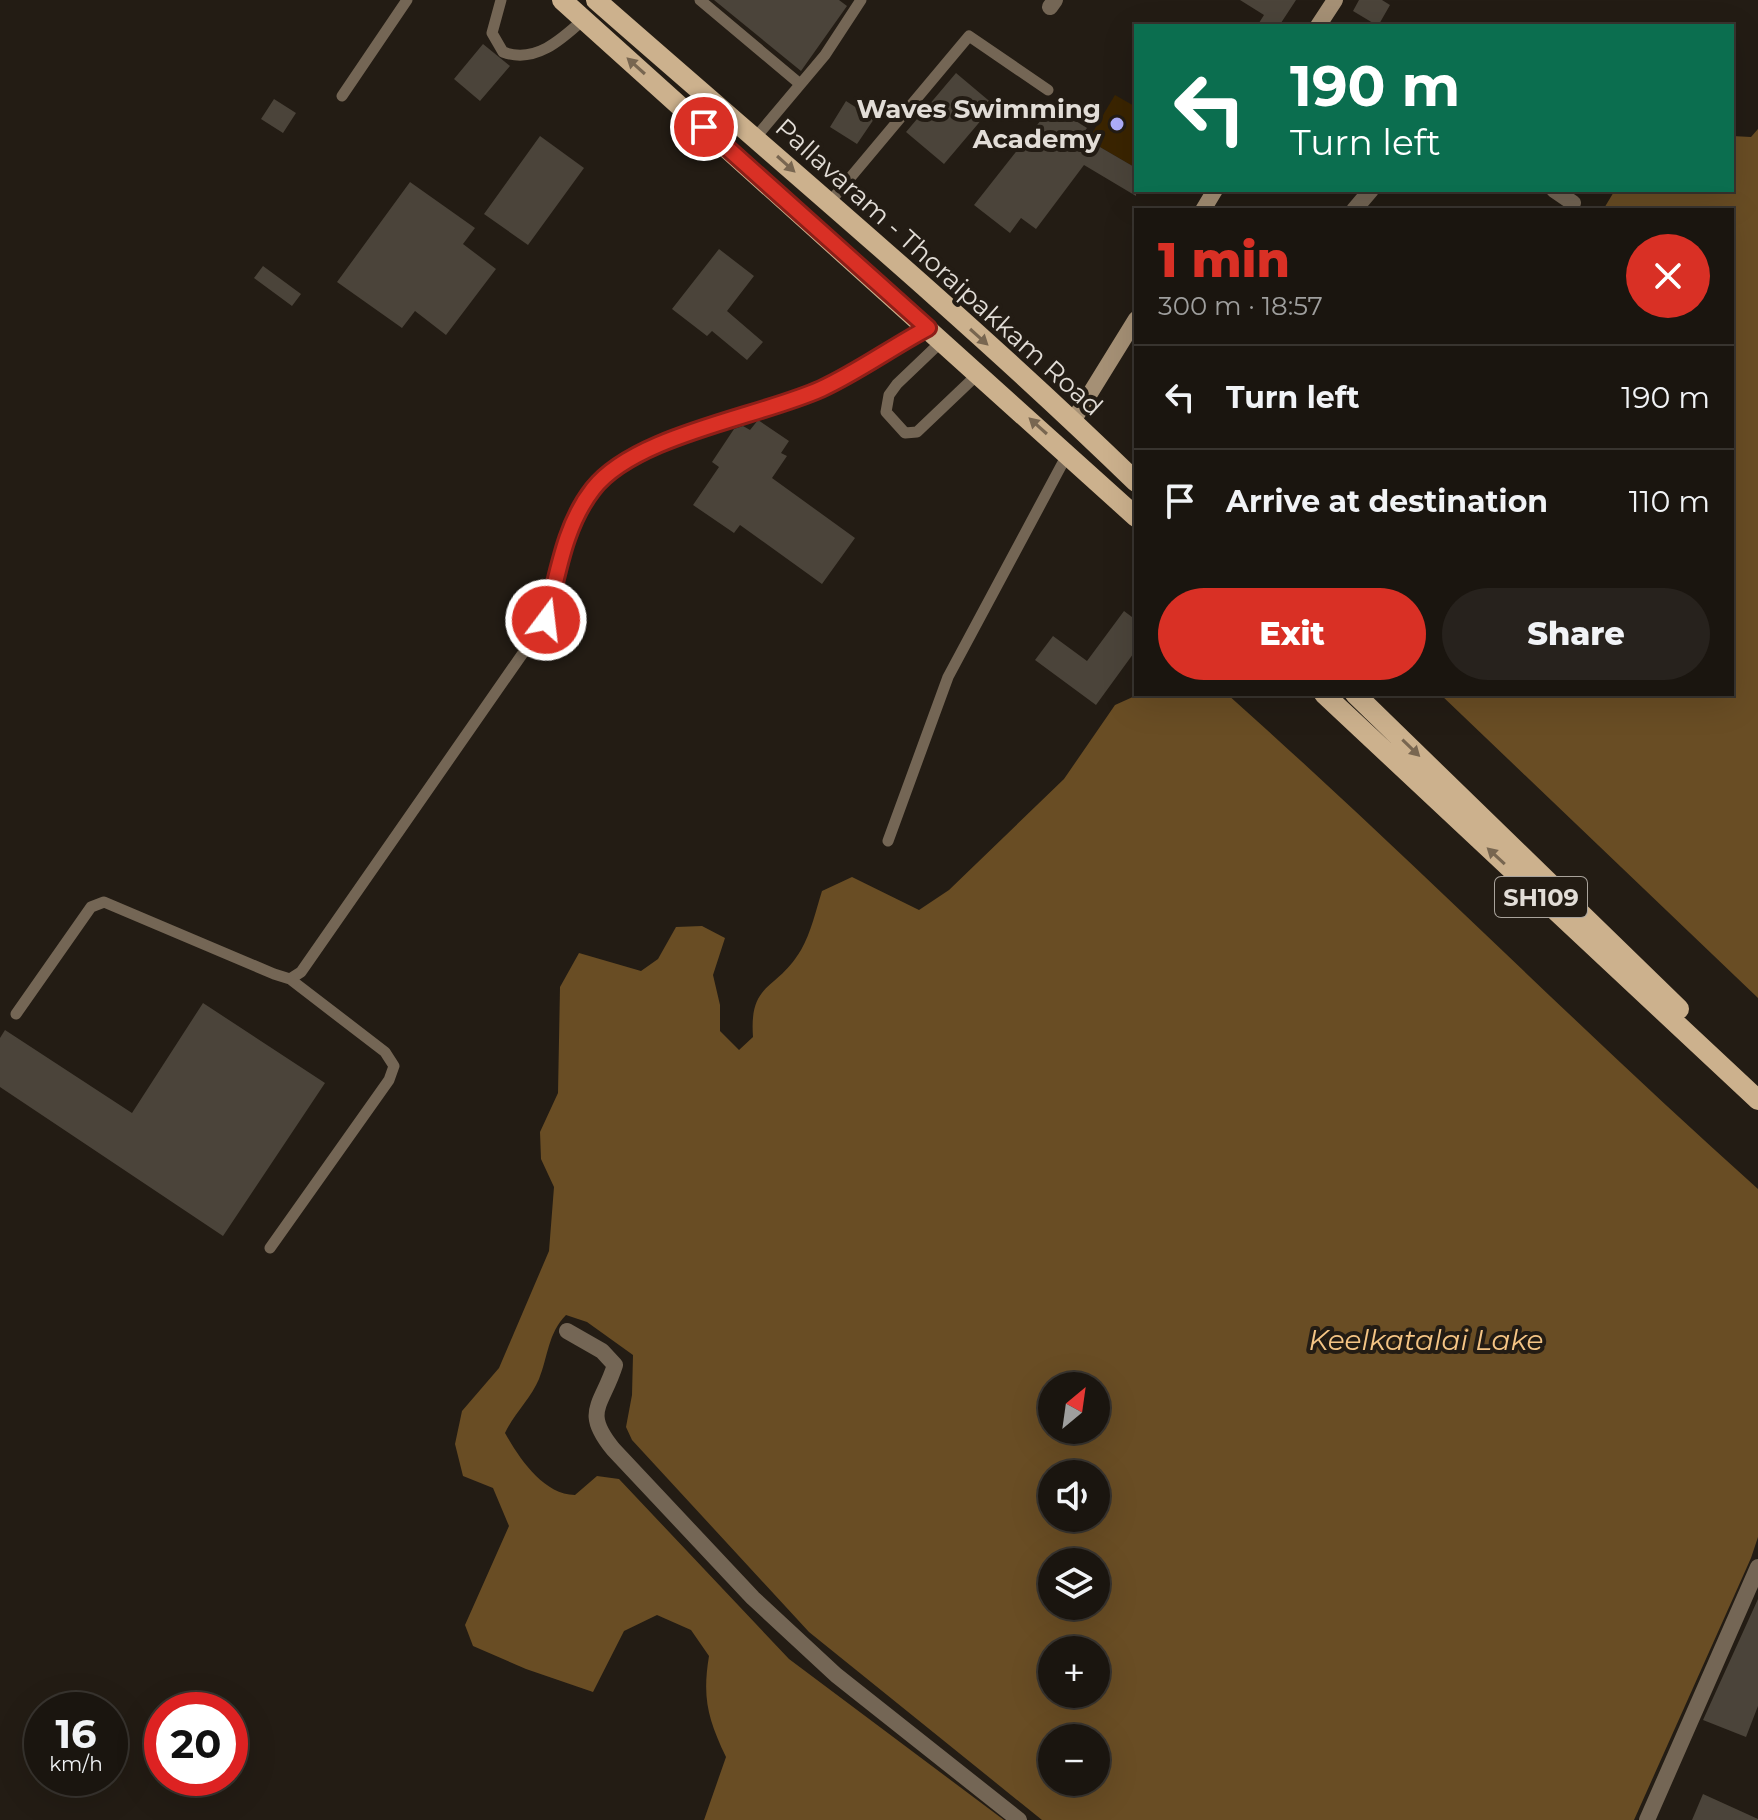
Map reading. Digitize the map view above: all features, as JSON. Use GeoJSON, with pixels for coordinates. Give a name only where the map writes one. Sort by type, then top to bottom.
{"type":"FeatureCollection","features":[{"type":"Feature","properties":{"kind":"main road","name":"Pallavaram - Thoraipakkam Road"},"geometry":{"type":"LineString","coordinates":[[562,0],[1134,515]]}},
{"type":"Feature","properties":{"kind":"main road","name":"Pallavaram - Thoraipakkam Road"},"geometry":{"type":"LineString","coordinates":[[599,1],[756,137],[1073,421],[1134,480]]}},
{"type":"Feature","properties":{"kind":"main road","name":"SH109"},"geometry":{"type":"LineString","coordinates":[[1326,696],[1758,1100]]}},
{"type":"Feature","properties":{"kind":"main road","name":"SH109"},"geometry":{"type":"LineString","coordinates":[[1357,696],[1758,1082]]}},
{"type":"Feature","properties":{"kind":"street"},"geometry":{"type":"LineString","coordinates":[[584,19],[599,1]]}},
{"type":"Feature","properties":{"kind":"street"},"geometry":{"type":"LineString","coordinates":[[1319,24],[1331,1]]}},
{"type":"Feature","properties":{"kind":"street"},"geometry":{"type":"LineString","coordinates":[[1356,208],[1369,192]]}},
{"type":"Feature","properties":{"kind":"street"},"geometry":{"type":"LineString","coordinates":[[1557,192],[1573,203]]}},
{"type":"Feature","properties":{"kind":"street"},"geometry":{"type":"LineString","coordinates":[[1073,421],[1134,322]]}},
{"type":"Feature","properties":{"kind":"street"},"geometry":{"type":"LineString","coordinates":[[567,1331],[602,1351],[615,1365],[594,1418],[598,1430],[613,1449],[753,1598],[836,1675],[1019,1820]]}},
{"type":"Feature","properties":{"kind":"street"},"geometry":{"type":"LineString","coordinates":[[1647,1820],[1758,1567]]}},
{"type":"Feature","properties":{"kind":"lane"},"geometry":{"type":"LineString","coordinates":[[342,96],[407,0]]}},
{"type":"Feature","properties":{"kind":"lane"},"geometry":{"type":"LineString","coordinates":[[501,0],[492,33],[503,52],[515,57],[523,58],[561,40],[584,19]]}},
{"type":"Feature","properties":{"kind":"lane"},"geometry":{"type":"LineString","coordinates":[[700,0],[800,84]]}},
{"type":"Feature","properties":{"kind":"lane"},"geometry":{"type":"LineString","coordinates":[[756,137],[800,84],[861,0]]}},
{"type":"Feature","properties":{"kind":"lane"},"geometry":{"type":"LineString","coordinates":[[829,203],[969,36],[1048,90]]}},
{"type":"Feature","properties":{"kind":"lane"},"geometry":{"type":"LineString","coordinates":[[935,334],[889,395],[886,412],[895,426],[905,433],[917,432],[979,373]]}},
{"type":"Feature","properties":{"kind":"lane"},"geometry":{"type":"LineString","coordinates":[[290,979],[308,962],[546,620],[572,520],[595,486],[619,465],[653,448],[822,389],[935,334]]}},
{"type":"Feature","properties":{"kind":"lane"},"geometry":{"type":"LineString","coordinates":[[888,841],[948,677],[1068,453]]}},
{"type":"Feature","properties":{"kind":"lane"},"geometry":{"type":"LineString","coordinates":[[16,1014],[91,907],[104,902],[208,949],[290,979],[385,1052],[394,1066],[389,1080],[270,1248]]}},
{"type":"Feature","properties":{"kind":"shaded area","name":"Waves Swimming Academy"},"geometry":{"type":"Polygon","coordinates":[[[1115,95],[1134,106],[1134,167],[1088,140],[1115,95]]]}},
{"type":"Feature","properties":{"kind":"water"},"geometry":{"type":"Polygon","coordinates":[[[1758,129],[1758,998],[1442,696],[1734,696],[1734,208],[1604,208],[1614,192],[1734,192],[1734,136],[1751,137],[1758,129]]]}},
{"type":"Feature","properties":{"kind":"water","name":"Keelkatalai Lake"},"geometry":{"type":"Polygon","coordinates":[[[1135,696],[1229,696],[1758,1189],[1758,1537],[1634,1820],[1042,1820],[809,1632],[632,1440],[626,1427],[632,1395],[633,1355],[587,1322],[566,1315],[552,1337],[536,1386],[505,1433],[534,1473],[553,1489],[575,1495],[597,1476],[619,1479],[789,1659],[1004,1820],[704,1820],[726,1757],[708,1708],[706,1684],[709,1656],[691,1630],[657,1615],[624,1631],[593,1692],[526,1669],[473,1646],[465,1625],[509,1526],[493,1488],[463,1476],[455,1444],[462,1411],[499,1368],[549,1251],[554,1187],[541,1159],[540,1132],[558,1093],[560,987],[579,953],[641,971],[658,959],[676,927],[702,926],[725,938],[713,975],[720,1005],[720,1031],[739,1050],[753,1037],[755,1006],[760,996],[792,964],[805,943],[822,891],[852,877],[919,910],[949,890],[1064,779],[1115,705],[1135,696]]]}},
{"type":"Feature","properties":{"kind":"building"},"geometry":{"type":"Polygon","coordinates":[[[714,0],[839,0],[847,6],[801,71],[714,0]]]}},
{"type":"Feature","properties":{"kind":"building"},"geometry":{"type":"Polygon","coordinates":[[[1240,0],[1296,0],[1280,24],[1258,24],[1264,15],[1240,0]]]}},
{"type":"Feature","properties":{"kind":"building"},"geometry":{"type":"Polygon","coordinates":[[[1359,0],[1382,0],[1390,5],[1379,24],[1353,11],[1359,0]]]}},
{"type":"Feature","properties":{"kind":"building"},"geometry":{"type":"Polygon","coordinates":[[[483,44],[510,66],[480,101],[454,79],[483,44]]]}},
{"type":"Feature","properties":{"kind":"building"},"geometry":{"type":"Polygon","coordinates":[[[956,73],[994,105],[944,164],[906,132],[956,73]]]}},
{"type":"Feature","properties":{"kind":"building"},"geometry":{"type":"Polygon","coordinates":[[[274,99],[296,113],[283,133],[261,119],[274,99]]]}},
{"type":"Feature","properties":{"kind":"building"},"geometry":{"type":"Polygon","coordinates":[[[846,101],[874,119],[857,144],[830,127],[846,101]]]}},
{"type":"Feature","properties":{"kind":"building"},"geometry":{"type":"Polygon","coordinates":[[[1052,106],[1087,128],[1081,136],[1134,167],[1136,196],[1084,165],[1036,229],[1021,218],[1010,233],[974,205],[1052,106]]]}},
{"type":"Feature","properties":{"kind":"building"},"geometry":{"type":"Polygon","coordinates":[[[540,136],[584,168],[528,245],[484,214],[540,136]]]}},
{"type":"Feature","properties":{"kind":"building"},"geometry":{"type":"Polygon","coordinates":[[[410,182],[475,228],[463,244],[496,269],[446,335],[415,311],[402,328],[337,282],[410,182]]]}},
{"type":"Feature","properties":{"kind":"building"},"geometry":{"type":"Polygon","coordinates":[[[719,249],[754,276],[727,311],[763,342],[747,360],[712,331],[707,336],[672,309],[719,249]]]}},
{"type":"Feature","properties":{"kind":"building"},"geometry":{"type":"Polygon","coordinates":[[[263,266],[301,294],[292,306],[254,278],[263,266]]]}},
{"type":"Feature","properties":{"kind":"building"},"geometry":{"type":"Polygon","coordinates":[[[758,420],[789,441],[781,453],[787,456],[772,478],[855,538],[822,584],[740,525],[734,533],[693,505],[719,467],[712,462],[734,429],[743,426],[750,430],[758,420]]]}},
{"type":"Feature","properties":{"kind":"building"},"geometry":{"type":"Polygon","coordinates":[[[1124,611],[1134,618],[1134,653],[1096,705],[1035,660],[1053,636],[1087,661],[1124,611]]]}},
{"type":"Feature","properties":{"kind":"building"},"geometry":{"type":"Polygon","coordinates":[[[203,1003],[325,1083],[223,1236],[0,1087],[0,1038],[5,1030],[132,1113],[203,1003]]]}},
{"type":"Feature","properties":{"kind":"building"},"geometry":{"type":"Polygon","coordinates":[[[1758,1599],[1758,1706],[1746,1737],[1703,1720],[1758,1599]]]}},
{"type":"Feature","properties":{"kind":"building"},"geometry":{"type":"Polygon","coordinates":[[[1703,1794],[1758,1819],[1758,1820],[1692,1820],[1703,1794]]]}},
{"type":"Feature","properties":{"kind":"place","name":"Waves Swimming Academy"},"geometry":{"type":"Point","coordinates":[1117,124]}},
{"type":"Feature","properties":{"kind":"route"},"geometry":{"type":"LineString","coordinates":[[546,620],[572,520],[595,486],[619,465],[653,448],[822,389],[928,328],[704,127]]}}]}
